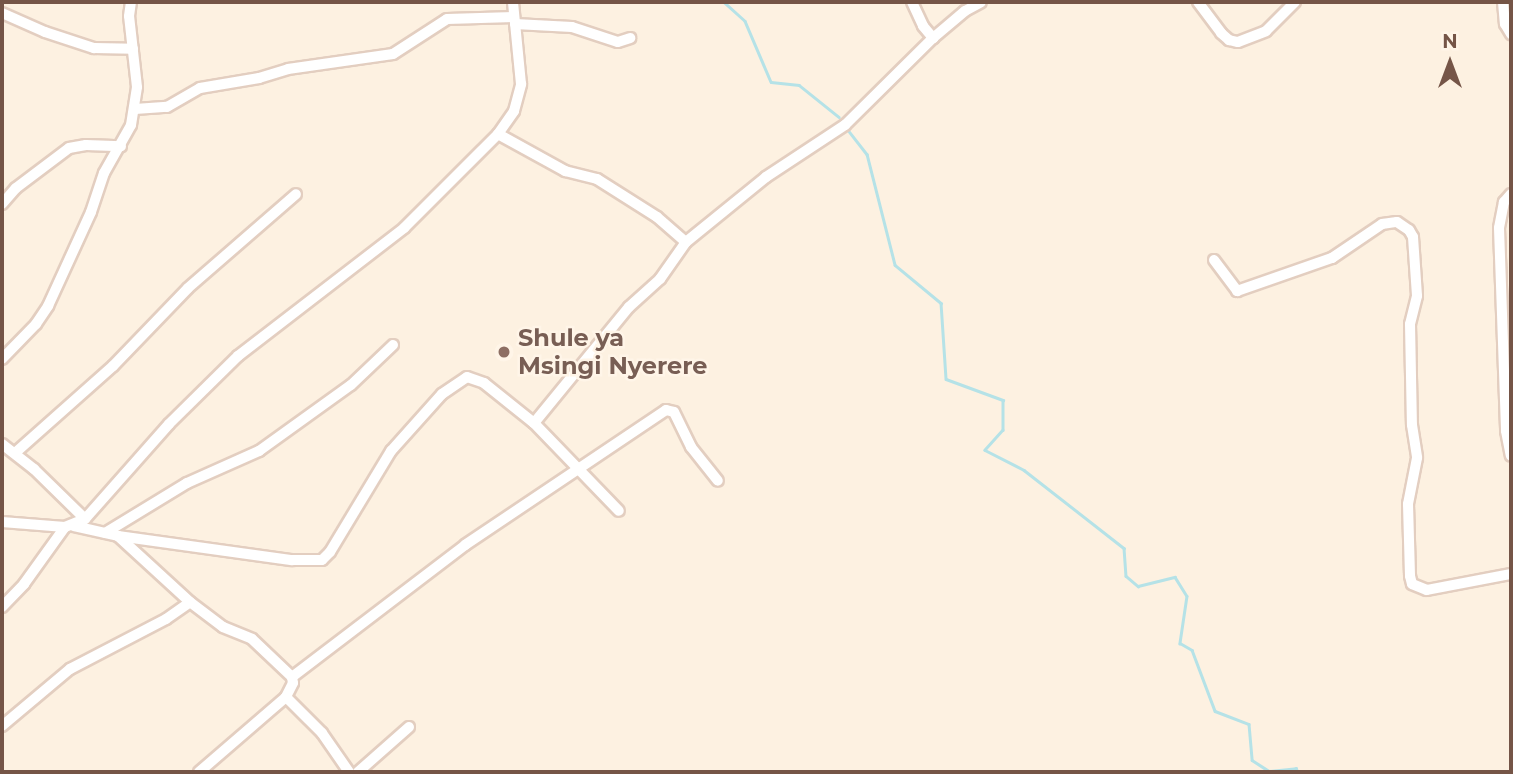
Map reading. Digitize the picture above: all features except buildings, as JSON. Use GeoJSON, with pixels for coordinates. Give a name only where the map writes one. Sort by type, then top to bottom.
{"type":"FeatureCollection","features":[{"type":"Feature","properties":{"kind":"street"},"geometry":{"type":"LineString","coordinates":[[2,359],[36,324],[48,306],[92,212],[104,173],[121,146],[135,109],[137,71],[129,16],[131,2]]}},
{"type":"Feature","properties":{"kind":"street"},"geometry":{"type":"LineString","coordinates":[[2,607],[70,527],[85,519],[169,424],[237,356],[404,228],[498,134],[514,111],[521,84],[513,2]]}},
{"type":"Feature","properties":{"kind":"street"},"geometry":{"type":"LineString","coordinates":[[912,2],[923,26],[933,38]]}},
{"type":"Feature","properties":{"kind":"street"},"geometry":{"type":"LineString","coordinates":[[534,423],[629,307],[660,279],[686,242],[766,177],[845,125],[967,6],[981,2]]}},
{"type":"Feature","properties":{"kind":"street"},"geometry":{"type":"LineString","coordinates":[[1198,2],[1222,33],[1229,40],[1238,42],[1266,31],[1296,2]]}},
{"type":"Feature","properties":{"kind":"street"},"geometry":{"type":"LineString","coordinates":[[1503,2],[1505,24],[1511,34]]}},
{"type":"Feature","properties":{"kind":"street"},"geometry":{"type":"LineString","coordinates":[[2,13],[45,32],[94,48],[133,49]]}},
{"type":"Feature","properties":{"kind":"street"},"geometry":{"type":"LineString","coordinates":[[135,109],[167,107],[200,88],[259,78],[288,69],[393,54],[447,19],[514,21],[572,27],[618,42],[630,38]]}},
{"type":"Feature","properties":{"kind":"street"},"geometry":{"type":"LineString","coordinates":[[498,134],[565,171],[597,180],[657,217],[686,242]]}},
{"type":"Feature","properties":{"kind":"street"},"geometry":{"type":"LineString","coordinates":[[2,204],[16,188],[69,148],[86,145],[121,146]]}},
{"type":"Feature","properties":{"kind":"street"},"geometry":{"type":"LineString","coordinates":[[15,453],[113,366],[188,288],[296,194]]}},
{"type":"Feature","properties":{"kind":"street"},"geometry":{"type":"LineString","coordinates":[[1511,194],[1504,202],[1499,228],[1506,431],[1511,456]]}},
{"type":"Feature","properties":{"kind":"street"},"geometry":{"type":"LineString","coordinates":[[1214,260],[1237,290],[1332,258],[1382,223],[1397,222],[1409,230],[1413,237],[1417,296],[1410,324],[1412,425],[1417,458],[1409,495],[1412,583],[1427,590],[1511,573]]}},
{"type":"Feature","properties":{"kind":"street"},"geometry":{"type":"LineString","coordinates":[[104,533],[187,483],[259,451],[351,385],[393,345]]}},
{"type":"Feature","properties":{"kind":"street"},"geometry":{"type":"LineString","coordinates":[[2,522],[70,527],[292,560],[321,560],[330,552],[391,452],[442,394],[467,377],[484,383],[534,423],[619,511]]}},
{"type":"Feature","properties":{"kind":"street"},"geometry":{"type":"LineString","coordinates":[[292,677],[465,545],[670,410],[675,414],[691,447],[718,481]]}},
{"type":"Feature","properties":{"kind":"street"},"geometry":{"type":"LineString","coordinates":[[2,444],[85,519]]}},
{"type":"Feature","properties":{"kind":"street"},"geometry":{"type":"LineString","coordinates":[[118,536],[190,602],[223,627],[252,639],[292,677],[293,684],[286,696],[199,772]]}},
{"type":"Feature","properties":{"kind":"street"},"geometry":{"type":"LineString","coordinates":[[2,726],[70,669],[166,619],[190,602]]}},
{"type":"Feature","properties":{"kind":"street"},"geometry":{"type":"LineString","coordinates":[[286,696],[321,733],[349,772]]}},
{"type":"Feature","properties":{"kind":"street"},"geometry":{"type":"LineString","coordinates":[[358,772],[410,727]]}},
{"type":"Feature","properties":{"kind":"waterway"},"geometry":{"type":"LineString","coordinates":[[724,2],[745,21],[771,82],[799,85],[839,117]]}},
{"type":"Feature","properties":{"kind":"waterway"},"geometry":{"type":"LineString","coordinates":[[848,130],[867,154],[895,265],[941,303],[946,379],[1003,400],[1003,430],[985,450],[1024,470],[1124,548],[1126,576],[1138,586],[1175,577],[1187,596],[1180,643],[1192,650],[1215,711],[1249,724],[1252,760],[1269,771],[1296,768],[1298,772]]}},
{"type":"Feature","properties":{"kind":"place","name":"Shule ya Msingi Nyerere"},"geometry":{"type":"Point","coordinates":[504,352]}}]}
